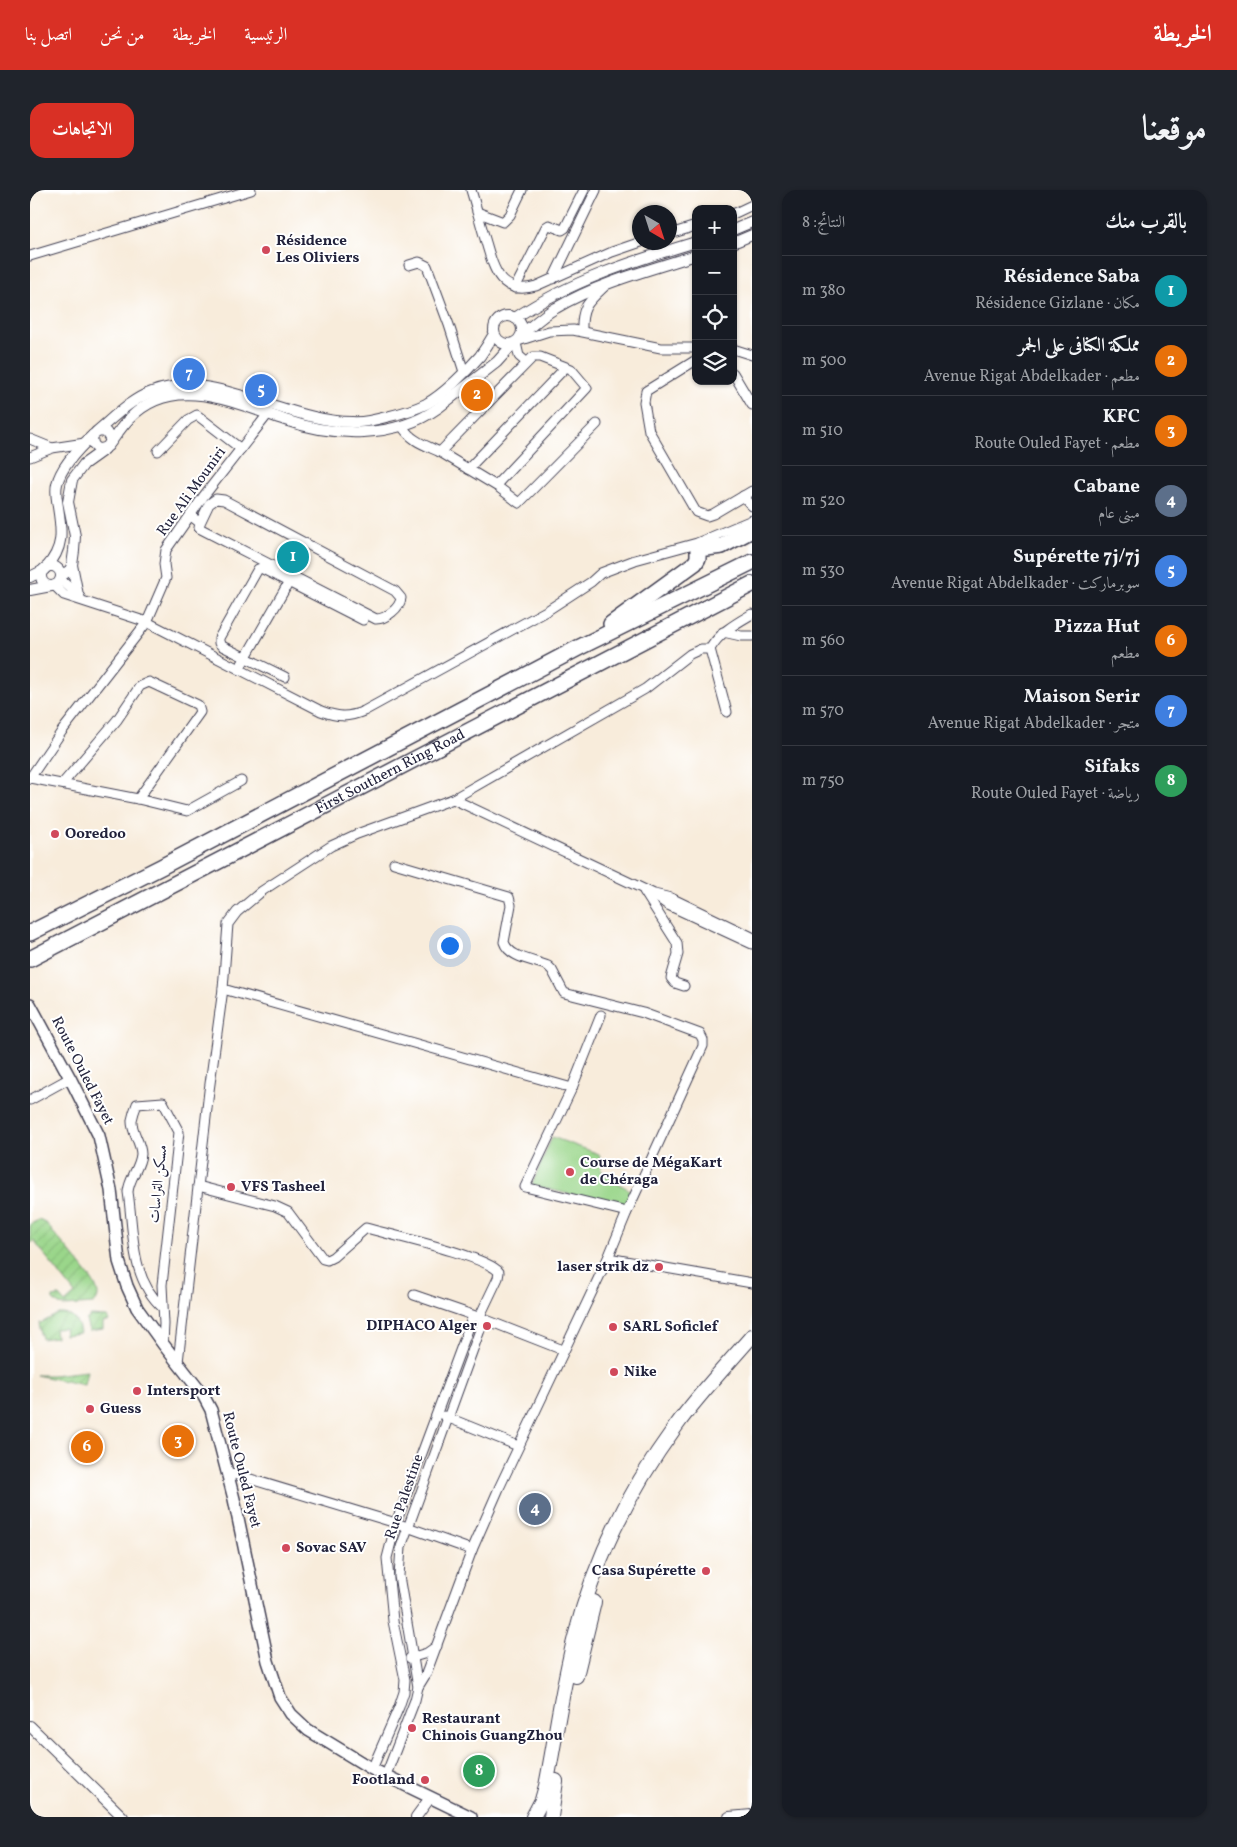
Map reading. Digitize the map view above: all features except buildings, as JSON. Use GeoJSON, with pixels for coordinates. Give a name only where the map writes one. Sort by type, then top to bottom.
{"type":"FeatureCollection","features":[{"type":"Feature","properties":{"kind":"highway"},"geometry":{"type":"LineString","coordinates":[[580,647],[695,563],[698,558],[698,546],[722,546],[752,530]]}},
{"type":"Feature","properties":{"kind":"highway","name":"First Southern Ring Road"},"geometry":{"type":"LineString","coordinates":[[30,933],[179,858],[580,647],[752,562]]}},
{"type":"Feature","properties":{"kind":"highway","name":"First Southern Ring Road"},"geometry":{"type":"LineString","coordinates":[[30,959],[752,584]]}},
{"type":"Feature","properties":{"kind":"highway"},"geometry":{"type":"LineString","coordinates":[[533,1817],[542,1800],[546,1786],[574,1637],[585,1600],[608,1540],[639,1482],[676,1426],[752,1336]]}},
{"type":"Feature","properties":{"kind":"highway"},"geometry":{"type":"LineString","coordinates":[[551,1817],[570,1702],[579,1662],[597,1593],[612,1553],[629,1516],[668,1450],[704,1402],[752,1348]]}},
{"type":"Feature","properties":{"kind":"main road","name":"Route Ouled Fayet"},"geometry":{"type":"LineString","coordinates":[[30,1007],[70,1078],[99,1136],[111,1190],[120,1261],[127,1286],[137,1308],[203,1395],[211,1410],[227,1472],[268,1661],[280,1697],[291,1714],[308,1730],[372,1768],[471,1817]]}},
{"type":"Feature","properties":{"kind":"street"},"geometry":{"type":"LineString","coordinates":[[30,256],[251,190]]}},
{"type":"Feature","properties":{"kind":"street"},"geometry":{"type":"LineString","coordinates":[[471,190],[496,273],[502,281],[515,288],[529,288],[632,245]]}},
{"type":"Feature","properties":{"kind":"street"},"geometry":{"type":"LineString","coordinates":[[477,212],[503,222],[510,215],[522,190]]}},
{"type":"Feature","properties":{"kind":"street"},"geometry":{"type":"LineString","coordinates":[[515,288],[546,227],[551,225],[562,230],[565,228],[584,190]]}},
{"type":"Feature","properties":{"kind":"street"},"geometry":{"type":"LineString","coordinates":[[553,279],[596,190]]}},
{"type":"Feature","properties":{"kind":"street"},"geometry":{"type":"LineString","coordinates":[[737,212],[752,205]]}},
{"type":"Feature","properties":{"kind":"street"},"geometry":{"type":"LineString","coordinates":[[737,228],[752,222]]}},
{"type":"Feature","properties":{"kind":"street"},"geometry":{"type":"LineString","coordinates":[[677,232],[692,227]]}},
{"type":"Feature","properties":{"kind":"street"},"geometry":{"type":"LineString","coordinates":[[737,241],[752,235]]}},
{"type":"Feature","properties":{"kind":"street"},"geometry":{"type":"LineString","coordinates":[[515,318],[532,307],[592,277],[692,243]]}},
{"type":"Feature","properties":{"kind":"street"},"geometry":{"type":"LineString","coordinates":[[30,590],[57,581],[70,570],[72,565],[75,536],[68,502],[70,485],[78,470],[108,447],[129,418],[150,403],[165,397],[199,394],[219,398],[308,426],[340,432],[362,432],[402,426],[429,415],[497,362],[517,340],[557,307],[605,285],[692,256]]}},
{"type":"Feature","properties":{"kind":"street"},"geometry":{"type":"LineString","coordinates":[[409,265],[419,262],[427,266],[464,372]]}},
{"type":"Feature","properties":{"kind":"street"},"geometry":{"type":"LineString","coordinates":[[582,331],[582,314],[586,305],[605,285]]}},
{"type":"Feature","properties":{"kind":"street"},"geometry":{"type":"LineString","coordinates":[[526,362],[519,356],[517,340],[521,323],[515,318],[507,316],[500,319],[495,326],[494,334],[480,356],[426,404],[400,414],[373,420],[352,422],[326,419],[290,411],[204,386],[185,386],[151,392],[136,400],[85,443],[58,478],[56,498],[62,530],[61,541],[57,552],[42,575],[43,581],[57,581],[81,598],[147,622],[321,711],[342,717],[353,716],[364,711],[548,610],[601,574],[626,563],[698,546],[752,520]]}},
{"type":"Feature","properties":{"kind":"street"},"geometry":{"type":"LineString","coordinates":[[494,334],[500,342],[506,345],[549,331],[564,330],[582,331],[661,348],[692,348]]}},
{"type":"Feature","properties":{"kind":"street"},"geometry":{"type":"LineString","coordinates":[[737,350],[752,355]]}},
{"type":"Feature","properties":{"kind":"street"},"geometry":{"type":"LineString","coordinates":[[440,452],[526,362],[533,357],[540,357],[571,369],[587,388],[496,485]]}},
{"type":"Feature","properties":{"kind":"street"},"geometry":{"type":"LineString","coordinates":[[692,362],[646,391],[644,402],[649,431],[696,512],[707,516],[713,514],[752,491]]}},
{"type":"Feature","properties":{"kind":"street"},"geometry":{"type":"LineString","coordinates":[[468,469],[565,368]]}},
{"type":"Feature","properties":{"kind":"street"},"geometry":{"type":"LineString","coordinates":[[737,380],[752,405]]}},
{"type":"Feature","properties":{"kind":"street","name":"Rue Ali Mouniri"},"geometry":{"type":"LineString","coordinates":[[30,778],[62,731],[147,622],[166,578],[164,564],[166,550],[268,414]]}},
{"type":"Feature","properties":{"kind":"street"},"geometry":{"type":"LineString","coordinates":[[158,451],[188,420],[197,415],[241,448]]}},
{"type":"Feature","properties":{"kind":"street"},"geometry":{"type":"LineString","coordinates":[[402,426],[418,442],[440,452],[496,485],[519,503],[598,424]]}},
{"type":"Feature","properties":{"kind":"street"},"geometry":{"type":"LineString","coordinates":[[95,434],[92,441],[95,447],[101,450],[108,447]]}},
{"type":"Feature","properties":{"kind":"street"},"geometry":{"type":"LineString","coordinates":[[30,439],[52,448]]}},
{"type":"Feature","properties":{"kind":"street"},"geometry":{"type":"LineString","coordinates":[[30,457],[52,448],[85,443]]}},
{"type":"Feature","properties":{"kind":"street"},"geometry":{"type":"LineString","coordinates":[[743,496],[752,506]]}},
{"type":"Feature","properties":{"kind":"street"},"geometry":{"type":"LineString","coordinates":[[216,499],[224,500],[395,591],[401,598],[400,603],[398,607],[376,620],[209,534],[199,528],[200,523],[209,504],[216,499]]}},
{"type":"Feature","properties":{"kind":"street"},"geometry":{"type":"LineString","coordinates":[[191,516],[200,523]]}},
{"type":"Feature","properties":{"kind":"street"},"geometry":{"type":"LineString","coordinates":[[72,565],[81,598]]}},
{"type":"Feature","properties":{"kind":"street"},"geometry":{"type":"LineString","coordinates":[[30,577],[45,569],[54,567],[59,570],[57,581]]}},
{"type":"Feature","properties":{"kind":"street"},"geometry":{"type":"LineString","coordinates":[[285,677],[222,646],[218,640],[256,571],[261,568],[363,620]]}},
{"type":"Feature","properties":{"kind":"street"},"geometry":{"type":"LineString","coordinates":[[239,670],[289,582]]}},
{"type":"Feature","properties":{"kind":"street"},"geometry":{"type":"LineString","coordinates":[[710,649],[723,632],[752,614]]}},
{"type":"Feature","properties":{"kind":"street"},"geometry":{"type":"LineString","coordinates":[[723,632],[741,636],[752,636]]}},
{"type":"Feature","properties":{"kind":"street"},"geometry":{"type":"LineString","coordinates":[[178,1362],[223,989],[228,924],[237,912],[248,903],[331,846],[357,834],[453,799],[646,689],[690,654],[701,649],[710,649]]}},
{"type":"Feature","properties":{"kind":"street"},"geometry":{"type":"LineString","coordinates":[[710,649],[727,712]]}},
{"type":"Feature","properties":{"kind":"street"},"geometry":{"type":"LineString","coordinates":[[63,783],[117,720],[140,686],[149,682],[198,705],[200,712],[138,798]]}},
{"type":"Feature","properties":{"kind":"street"},"geometry":{"type":"LineString","coordinates":[[30,778],[138,798],[187,811],[241,781]]}},
{"type":"Feature","properties":{"kind":"street"},"geometry":{"type":"LineString","coordinates":[[453,799],[643,889],[671,898],[752,936]]}},
{"type":"Feature","properties":{"kind":"street"},"geometry":{"type":"LineString","coordinates":[[394,863],[509,897],[511,905],[504,942],[506,948],[513,954],[548,966],[564,993],[643,1013],[700,1034],[703,1040],[703,1046],[608,1258],[518,1446],[472,1550],[437,1646],[426,1674],[418,1688]]}},
{"type":"Feature","properties":{"kind":"street"},"geometry":{"type":"LineString","coordinates":[[643,889],[677,943],[678,954],[671,978],[674,983],[684,986]]}},
{"type":"Feature","properties":{"kind":"street"},"geometry":{"type":"LineString","coordinates":[[654,894],[668,905],[752,944]]}},
{"type":"Feature","properties":{"kind":"street"},"geometry":{"type":"LineString","coordinates":[[223,989],[572,1088]]}},
{"type":"Feature","properties":{"kind":"street"},"geometry":{"type":"LineString","coordinates":[[601,1015],[572,1088],[525,1188],[627,1212]]}},
{"type":"Feature","properties":{"kind":"street"},"geometry":{"type":"LineString","coordinates":[[30,1100],[70,1078]]}},
{"type":"Feature","properties":{"kind":"street","name":"مسكن التراسات"},"geometry":{"type":"LineString","coordinates":[[163,1308],[149,1294],[138,1266],[133,1242],[128,1192],[129,1184],[141,1157],[132,1120],[137,1104],[164,1102],[178,1132],[162,1285],[163,1308],[163,1344]]}},
{"type":"Feature","properties":{"kind":"street"},"geometry":{"type":"LineString","coordinates":[[198,1186],[275,1206],[288,1212],[323,1259],[327,1260],[333,1257],[366,1228],[446,1249],[488,1264],[499,1272],[479,1318]]}},
{"type":"Feature","properties":{"kind":"street"},"geometry":{"type":"LineString","coordinates":[[608,1258],[752,1283]]}},
{"type":"Feature","properties":{"kind":"street"},"geometry":{"type":"LineString","coordinates":[[414,1296],[563,1350]]}},
{"type":"Feature","properties":{"kind":"street","name":"Rue Palestine"},"geometry":{"type":"LineString","coordinates":[[372,1768],[399,1707],[404,1692],[405,1680],[393,1621],[387,1558],[396,1523],[437,1414],[479,1318]]}},
{"type":"Feature","properties":{"kind":"street","name":"Rue Palestine"},"geometry":{"type":"LineString","coordinates":[[386,1775],[416,1700],[418,1688],[399,1576],[401,1547],[448,1418],[479,1318]]}},
{"type":"Feature","properties":{"kind":"street"},"geometry":{"type":"LineString","coordinates":[[437,1414],[518,1446]]}},
{"type":"Feature","properties":{"kind":"street"},"geometry":{"type":"LineString","coordinates":[[227,1472],[396,1523],[472,1550]]}},
{"type":"Feature","properties":{"kind":"street"},"geometry":{"type":"LineString","coordinates":[[402,1660],[427,1653],[437,1646]]}},
{"type":"Feature","properties":{"kind":"street"},"geometry":{"type":"LineString","coordinates":[[30,1726],[123,1817]]}},
{"type":"Feature","properties":{"kind":"street"},"geometry":{"type":"LineString","coordinates":[[416,1817],[430,1798]]}},
{"type":"Feature","properties":{"kind":"street"},"geometry":{"type":"LineString","coordinates":[[729,1817],[752,1815]]}},
{"type":"Feature","properties":{"kind":"green space","name":"Course de MégaKart de Chéraga"},"geometry":{"type":"Polygon","coordinates":[[[552,1137],[599,1154],[600,1168],[603,1173],[632,1191],[625,1208],[532,1185],[552,1137]]]}},
{"type":"Feature","properties":{"kind":"green space"},"geometry":{"type":"Polygon","coordinates":[[[39,1220],[47,1224],[90,1277],[98,1294],[95,1303],[64,1306],[59,1305],[53,1300],[53,1297],[59,1296],[65,1303],[75,1294],[34,1241],[30,1243],[30,1224],[39,1220]]]}},
{"type":"Feature","properties":{"kind":"green space"},"geometry":{"type":"Polygon","coordinates":[[[58,1314],[74,1318],[80,1333],[65,1335],[64,1328],[55,1329],[56,1337],[42,1339],[39,1324],[58,1314]]]}},
{"type":"Feature","properties":{"kind":"green space"},"geometry":{"type":"Polygon","coordinates":[[[91,1316],[107,1317],[109,1321],[103,1322],[103,1329],[89,1331],[86,1320],[91,1316]]]}},
{"type":"Feature","properties":{"kind":"green space"},"geometry":{"type":"Polygon","coordinates":[[[87,1371],[84,1385],[36,1375],[52,1375],[87,1371]]]}},
{"type":"Feature","properties":{"kind":"place","name":"Résidence Les Oliviers"},"geometry":{"type":"Point","coordinates":[266,250]}},
{"type":"Feature","properties":{"kind":"place","name":"Maison Serir"},"geometry":{"type":"Point","coordinates":[189,374]}},
{"type":"Feature","properties":{"kind":"place","name":"Supérette 7j/7j"},"geometry":{"type":"Point","coordinates":[261,390]}},
{"type":"Feature","properties":{"kind":"place","name":"مملكة الكنافى على الجمر"},"geometry":{"type":"Point","coordinates":[477,395]}},
{"type":"Feature","properties":{"kind":"place","name":"Résidence Saba"},"geometry":{"type":"Point","coordinates":[293,557]}},
{"type":"Feature","properties":{"kind":"place","name":"Ooredoo"},"geometry":{"type":"Point","coordinates":[55,834]}},
{"type":"Feature","properties":{"kind":"place","name":"Course de MégaKart de Chéraga"},"geometry":{"type":"Point","coordinates":[570,1172]}},
{"type":"Feature","properties":{"kind":"place","name":"VFS Tasheel"},"geometry":{"type":"Point","coordinates":[231,1187]}},
{"type":"Feature","properties":{"kind":"place","name":"laser strik dz"},"geometry":{"type":"Point","coordinates":[659,1267]}},
{"type":"Feature","properties":{"kind":"place","name":"DIPHACO Alger"},"geometry":{"type":"Point","coordinates":[487,1326]}},
{"type":"Feature","properties":{"kind":"place","name":"SARL Soficlef"},"geometry":{"type":"Point","coordinates":[613,1327]}},
{"type":"Feature","properties":{"kind":"place","name":"Nike"},"geometry":{"type":"Point","coordinates":[614,1372]}},
{"type":"Feature","properties":{"kind":"place","name":"Intersport"},"geometry":{"type":"Point","coordinates":[137,1391]}},
{"type":"Feature","properties":{"kind":"place","name":"Guess"},"geometry":{"type":"Point","coordinates":[90,1409]}},
{"type":"Feature","properties":{"kind":"place","name":"KFC"},"geometry":{"type":"Point","coordinates":[178,1441]}},
{"type":"Feature","properties":{"kind":"place","name":"Pizza Hut"},"geometry":{"type":"Point","coordinates":[87,1447]}},
{"type":"Feature","properties":{"kind":"place","name":"Cabane"},"geometry":{"type":"Point","coordinates":[535,1509]}},
{"type":"Feature","properties":{"kind":"place","name":"Sovac SAV"},"geometry":{"type":"Point","coordinates":[286,1548]}},
{"type":"Feature","properties":{"kind":"place","name":"Casa Supérette"},"geometry":{"type":"Point","coordinates":[706,1571]}},
{"type":"Feature","properties":{"kind":"place","name":"Restaurant Chinois GuangZhou"},"geometry":{"type":"Point","coordinates":[412,1728]}},
{"type":"Feature","properties":{"kind":"place","name":"Sifaks"},"geometry":{"type":"Point","coordinates":[479,1771]}},
{"type":"Feature","properties":{"kind":"place","name":"Footland"},"geometry":{"type":"Point","coordinates":[425,1780]}}]}
